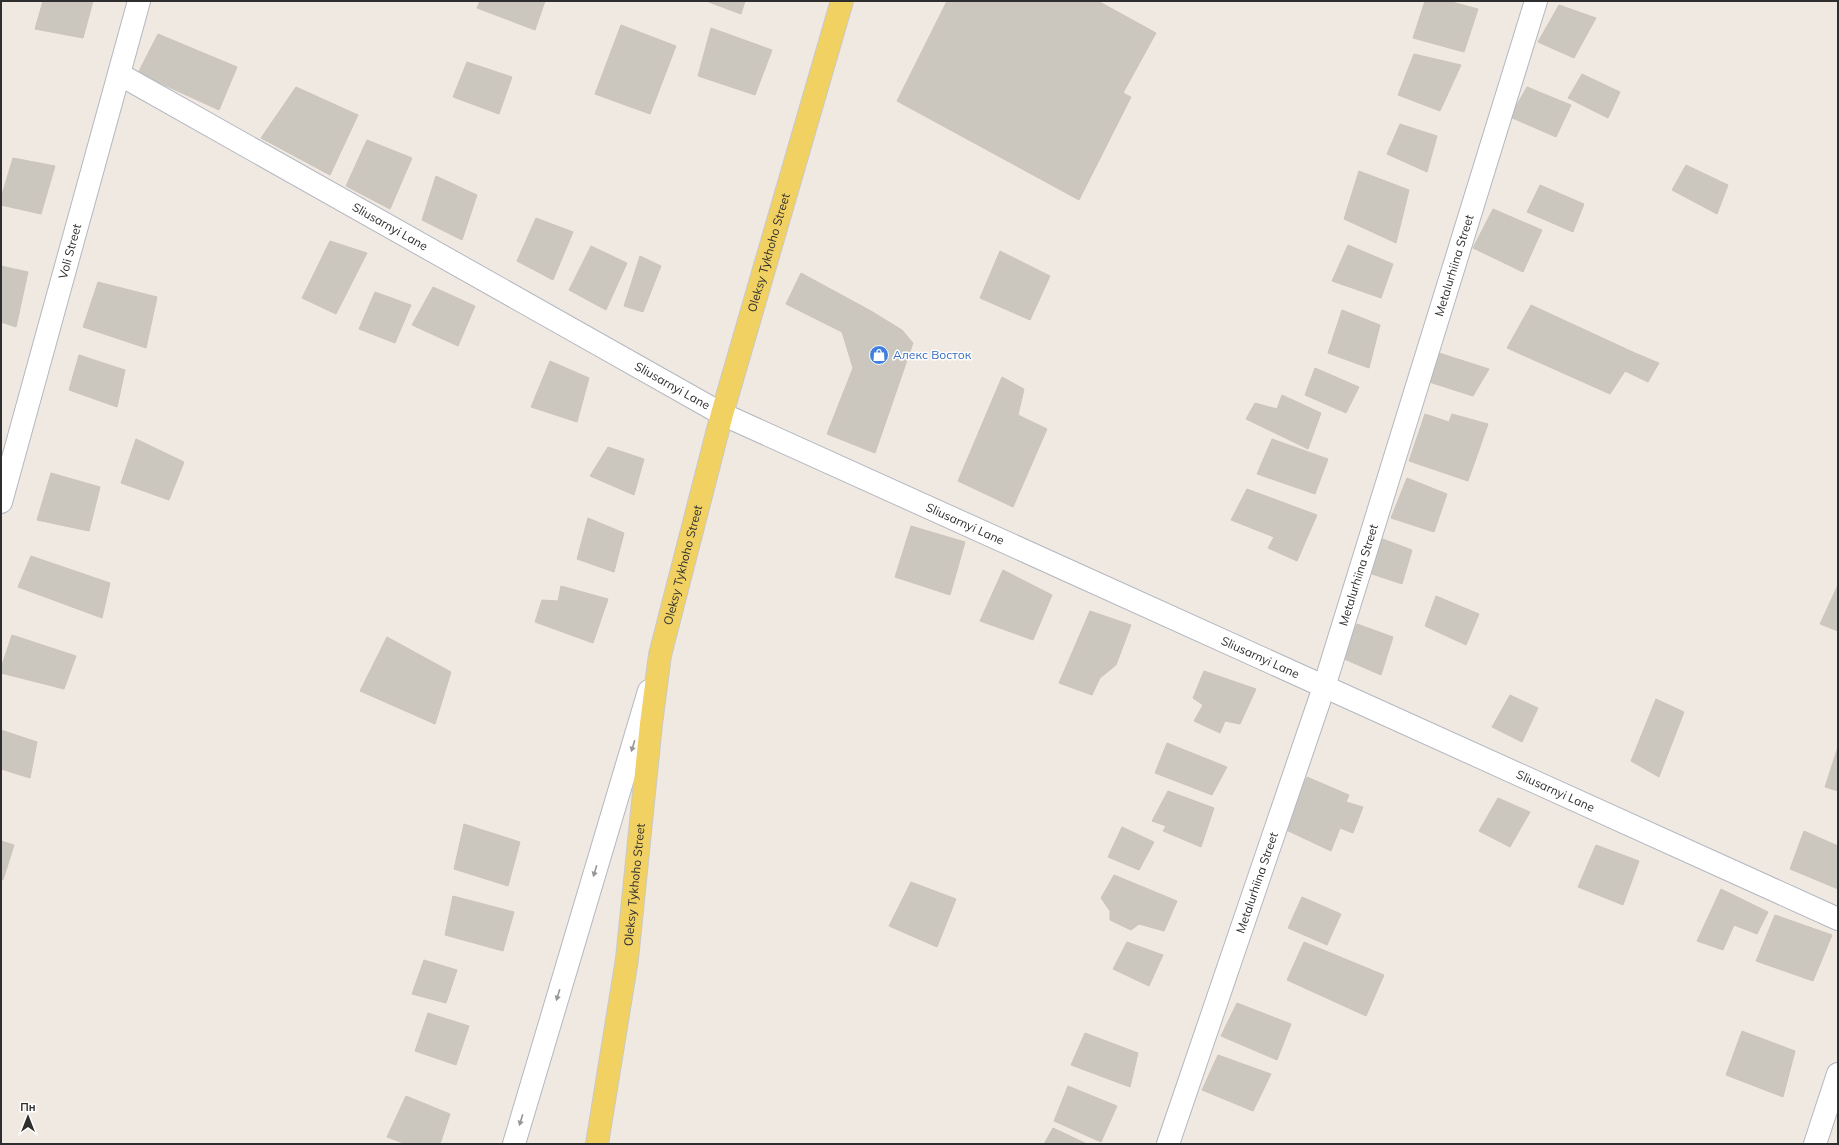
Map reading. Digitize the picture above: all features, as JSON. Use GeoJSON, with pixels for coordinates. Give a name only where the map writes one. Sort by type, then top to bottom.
{"type":"FeatureCollection","features":[{"type":"Feature","properties":{"kind":"main road","name":"Oleksy Tykhoho Street"},"geometry":{"type":"LineString","coordinates":[[597,1144],[628,959],[651,724],[660,655],[722,414],[842,1]]}},
{"type":"Feature","properties":{"kind":"street","name":"Voli Street"},"geometry":{"type":"LineString","coordinates":[[1,502],[140,1]]}},
{"type":"Feature","properties":{"kind":"street","name":"Metalurhiina Street"},"geometry":{"type":"LineString","coordinates":[[1168,1144],[1324,687],[1536,1]]}},
{"type":"Feature","properties":{"kind":"street","name":"Sliusarnyi Lane"},"geometry":{"type":"LineString","coordinates":[[119,74],[722,414],[1838,919]]}},
{"type":"Feature","properties":{"kind":"street"},"geometry":{"type":"LineString","coordinates":[[514,1144],[660,655]]}},
{"type":"Feature","properties":{"kind":"street"},"geometry":{"type":"LineString","coordinates":[[1815,1144],[1838,1074]]}},
{"type":"Feature","properties":{"kind":"building"},"geometry":{"type":"Polygon","coordinates":[[[43,1],[93,1],[83,38],[35,29],[43,1]]]}},
{"type":"Feature","properties":{"kind":"building"},"geometry":{"type":"Polygon","coordinates":[[[480,1],[545,1],[535,30],[477,8],[480,1]]]}},
{"type":"Feature","properties":{"kind":"building"},"geometry":{"type":"Polygon","coordinates":[[[706,1],[745,1],[741,14],[706,1]]]}},
{"type":"Feature","properties":{"kind":"building"},"geometry":{"type":"Polygon","coordinates":[[[947,1],[1098,1],[1156,33],[1123,93],[1131,97],[1079,200],[897,101],[947,1]]]}},
{"type":"Feature","properties":{"kind":"building"},"geometry":{"type":"Polygon","coordinates":[[[1425,1],[1448,1],[1478,9],[1464,52],[1413,38],[1425,1]]]}},
{"type":"Feature","properties":{"kind":"building"},"geometry":{"type":"Polygon","coordinates":[[[1559,5],[1596,18],[1574,58],[1538,42],[1559,5]]]}},
{"type":"Feature","properties":{"kind":"building"},"geometry":{"type":"Polygon","coordinates":[[[621,25],[676,46],[650,114],[595,94],[621,25]]]}},
{"type":"Feature","properties":{"kind":"building"},"geometry":{"type":"Polygon","coordinates":[[[711,28],[772,50],[755,95],[698,76],[711,28]]]}},
{"type":"Feature","properties":{"kind":"building"},"geometry":{"type":"Polygon","coordinates":[[[158,34],[237,67],[219,110],[138,73],[158,34]]]}},
{"type":"Feature","properties":{"kind":"building"},"geometry":{"type":"Polygon","coordinates":[[[1414,54],[1461,65],[1440,111],[1398,95],[1414,54]]]}},
{"type":"Feature","properties":{"kind":"building"},"geometry":{"type":"Polygon","coordinates":[[[467,62],[512,77],[499,114],[453,97],[467,62]]]}},
{"type":"Feature","properties":{"kind":"building"},"geometry":{"type":"Polygon","coordinates":[[[1582,74],[1620,92],[1608,118],[1568,98],[1582,74]]]}},
{"type":"Feature","properties":{"kind":"building"},"geometry":{"type":"Polygon","coordinates":[[[296,87],[358,115],[330,175],[261,138],[296,87]]]}},
{"type":"Feature","properties":{"kind":"building"},"geometry":{"type":"Polygon","coordinates":[[[1527,87],[1571,105],[1556,137],[1510,117],[1527,87]]]}},
{"type":"Feature","properties":{"kind":"building"},"geometry":{"type":"Polygon","coordinates":[[[1400,124],[1437,136],[1427,172],[1387,154],[1400,124]]]}},
{"type":"Feature","properties":{"kind":"building"},"geometry":{"type":"Polygon","coordinates":[[[367,140],[412,158],[390,209],[346,186],[367,140]]]}},
{"type":"Feature","properties":{"kind":"building"},"geometry":{"type":"Polygon","coordinates":[[[13,158],[55,166],[41,214],[1,205],[1,198],[13,158]]]}},
{"type":"Feature","properties":{"kind":"building"},"geometry":{"type":"Polygon","coordinates":[[[1686,165],[1728,185],[1717,214],[1672,190],[1686,165]]]}},
{"type":"Feature","properties":{"kind":"building"},"geometry":{"type":"Polygon","coordinates":[[[1359,171],[1409,190],[1396,243],[1344,219],[1359,171]]]}},
{"type":"Feature","properties":{"kind":"building"},"geometry":{"type":"Polygon","coordinates":[[[436,176],[477,195],[462,240],[422,220],[436,176]]]}},
{"type":"Feature","properties":{"kind":"building"},"geometry":{"type":"Polygon","coordinates":[[[1540,185],[1584,204],[1573,232],[1527,212],[1540,185]]]}},
{"type":"Feature","properties":{"kind":"building"},"geometry":{"type":"Polygon","coordinates":[[[1493,209],[1542,230],[1523,272],[1473,248],[1493,209]]]}},
{"type":"Feature","properties":{"kind":"building"},"geometry":{"type":"Polygon","coordinates":[[[536,218],[573,232],[553,280],[517,261],[536,218]]]}},
{"type":"Feature","properties":{"kind":"building"},"geometry":{"type":"Polygon","coordinates":[[[330,241],[367,253],[336,314],[302,298],[330,241]]]}},
{"type":"Feature","properties":{"kind":"building"},"geometry":{"type":"Polygon","coordinates":[[[1348,245],[1393,264],[1381,298],[1332,281],[1348,245]]]}},
{"type":"Feature","properties":{"kind":"building"},"geometry":{"type":"Polygon","coordinates":[[[591,246],[627,263],[606,310],[569,290],[591,246]]]}},
{"type":"Feature","properties":{"kind":"building"},"geometry":{"type":"Polygon","coordinates":[[[1000,251],[1050,276],[1030,320],[980,298],[1000,251]]]}},
{"type":"Feature","properties":{"kind":"building"},"geometry":{"type":"Polygon","coordinates":[[[640,256],[661,266],[643,312],[624,306],[640,256]]]}},
{"type":"Feature","properties":{"kind":"building"},"geometry":{"type":"Polygon","coordinates":[[[1,266],[28,272],[16,327],[1,322],[1,266]]]}},
{"type":"Feature","properties":{"kind":"building","name":"Алекс Восток"},"geometry":{"type":"Polygon","coordinates":[[[801,273],[871,311],[902,330],[913,343],[875,453],[827,434],[853,368],[842,332],[786,304],[801,273]]]}},
{"type":"Feature","properties":{"kind":"building"},"geometry":{"type":"Polygon","coordinates":[[[98,282],[157,297],[146,348],[83,327],[98,282]]]}},
{"type":"Feature","properties":{"kind":"building"},"geometry":{"type":"Polygon","coordinates":[[[433,287],[475,306],[458,346],[412,325],[433,287]]]}},
{"type":"Feature","properties":{"kind":"building"},"geometry":{"type":"Polygon","coordinates":[[[375,292],[411,305],[395,343],[359,329],[375,292]]]}},
{"type":"Feature","properties":{"kind":"building"},"geometry":{"type":"Polygon","coordinates":[[[1531,305],[1659,363],[1648,382],[1625,371],[1610,394],[1507,348],[1531,305]]]}},
{"type":"Feature","properties":{"kind":"building"},"geometry":{"type":"Polygon","coordinates":[[[1342,310],[1380,325],[1369,368],[1328,353],[1342,310]]]}},
{"type":"Feature","properties":{"kind":"building"},"geometry":{"type":"Polygon","coordinates":[[[1439,353],[1489,369],[1473,396],[1426,381],[1439,353]]]}},
{"type":"Feature","properties":{"kind":"building"},"geometry":{"type":"Polygon","coordinates":[[[79,355],[125,370],[117,407],[69,390],[79,355]]]}},
{"type":"Feature","properties":{"kind":"building"},"geometry":{"type":"Polygon","coordinates":[[[550,361],[589,378],[577,422],[531,407],[550,361]]]}},
{"type":"Feature","properties":{"kind":"building"},"geometry":{"type":"Polygon","coordinates":[[[1315,368],[1359,387],[1346,413],[1305,395],[1315,368]]]}},
{"type":"Feature","properties":{"kind":"building"},"geometry":{"type":"Polygon","coordinates":[[[1002,377],[1024,389],[1018,415],[1047,429],[1013,507],[958,481],[1002,377]]]}},
{"type":"Feature","properties":{"kind":"building"},"geometry":{"type":"Polygon","coordinates":[[[1282,395],[1321,413],[1308,449],[1246,419],[1255,403],[1277,409],[1282,395]]]}},
{"type":"Feature","properties":{"kind":"building"},"geometry":{"type":"Polygon","coordinates":[[[1425,414],[1449,422],[1452,414],[1488,424],[1468,481],[1409,461],[1425,414]]]}},
{"type":"Feature","properties":{"kind":"building"},"geometry":{"type":"Polygon","coordinates":[[[136,439],[184,462],[169,500],[121,483],[136,439]]]}},
{"type":"Feature","properties":{"kind":"building"},"geometry":{"type":"Polygon","coordinates":[[[1272,439],[1328,459],[1315,494],[1257,474],[1272,439]]]}},
{"type":"Feature","properties":{"kind":"building"},"geometry":{"type":"Polygon","coordinates":[[[608,447],[644,459],[634,495],[590,476],[608,447]]]}},
{"type":"Feature","properties":{"kind":"building"},"geometry":{"type":"Polygon","coordinates":[[[51,473],[100,487],[89,531],[37,520],[51,473]]]}},
{"type":"Feature","properties":{"kind":"building"},"geometry":{"type":"Polygon","coordinates":[[[1407,478],[1447,494],[1434,532],[1391,518],[1407,478]]]}},
{"type":"Feature","properties":{"kind":"building"},"geometry":{"type":"Polygon","coordinates":[[[1247,489],[1317,515],[1297,561],[1268,548],[1274,537],[1231,520],[1247,489]]]}},
{"type":"Feature","properties":{"kind":"building"},"geometry":{"type":"Polygon","coordinates":[[[588,518],[624,533],[614,572],[577,559],[588,518]]]}},
{"type":"Feature","properties":{"kind":"building"},"geometry":{"type":"Polygon","coordinates":[[[911,526],[965,542],[950,595],[895,577],[911,526]]]}},
{"type":"Feature","properties":{"kind":"building"},"geometry":{"type":"Polygon","coordinates":[[[1380,538],[1412,550],[1402,584],[1369,573],[1380,538]]]}},
{"type":"Feature","properties":{"kind":"building"},"geometry":{"type":"Polygon","coordinates":[[[31,556],[110,583],[102,618],[18,587],[31,556]]]}},
{"type":"Feature","properties":{"kind":"building"},"geometry":{"type":"Polygon","coordinates":[[[1003,570],[1052,595],[1033,640],[980,621],[1003,570]]]}},
{"type":"Feature","properties":{"kind":"building"},"geometry":{"type":"Polygon","coordinates":[[[1838,585],[1838,631],[1820,624],[1838,585]]]}},
{"type":"Feature","properties":{"kind":"building"},"geometry":{"type":"Polygon","coordinates":[[[561,586],[608,599],[593,643],[535,622],[542,600],[558,601],[561,586]]]}},
{"type":"Feature","properties":{"kind":"building"},"geometry":{"type":"Polygon","coordinates":[[[1436,596],[1479,614],[1466,645],[1425,626],[1436,596]]]}},
{"type":"Feature","properties":{"kind":"building"},"geometry":{"type":"Polygon","coordinates":[[[1090,611],[1131,625],[1116,665],[1100,678],[1092,695],[1059,683],[1090,611]]]}},
{"type":"Feature","properties":{"kind":"building"},"geometry":{"type":"Polygon","coordinates":[[[1357,624],[1393,637],[1381,675],[1342,658],[1357,624]]]}},
{"type":"Feature","properties":{"kind":"building"},"geometry":{"type":"Polygon","coordinates":[[[12,635],[76,656],[64,689],[1,673],[1,668],[12,635]]]}},
{"type":"Feature","properties":{"kind":"building"},"geometry":{"type":"Polygon","coordinates":[[[387,637],[451,672],[435,724],[360,691],[387,637]]]}},
{"type":"Feature","properties":{"kind":"building"},"geometry":{"type":"Polygon","coordinates":[[[1204,671],[1256,689],[1240,724],[1225,721],[1220,733],[1194,721],[1203,705],[1193,698],[1204,671]]]}},
{"type":"Feature","properties":{"kind":"building"},"geometry":{"type":"Polygon","coordinates":[[[1510,695],[1538,708],[1522,742],[1492,727],[1510,695]]]}},
{"type":"Feature","properties":{"kind":"building"},"geometry":{"type":"Polygon","coordinates":[[[1656,699],[1684,712],[1659,777],[1631,761],[1656,699]]]}},
{"type":"Feature","properties":{"kind":"building"},"geometry":{"type":"Polygon","coordinates":[[[1,730],[37,742],[30,778],[1,769],[1,730]]]}},
{"type":"Feature","properties":{"kind":"building"},"geometry":{"type":"Polygon","coordinates":[[[1167,743],[1227,767],[1212,795],[1155,773],[1167,743]]]}},
{"type":"Feature","properties":{"kind":"building"},"geometry":{"type":"Polygon","coordinates":[[[1838,747],[1838,791],[1825,787],[1838,747]]]}},
{"type":"Feature","properties":{"kind":"building"},"geometry":{"type":"Polygon","coordinates":[[[1307,777],[1349,795],[1346,802],[1363,807],[1353,833],[1340,828],[1331,851],[1282,828],[1307,777]]]}},
{"type":"Feature","properties":{"kind":"building"},"geometry":{"type":"Polygon","coordinates":[[[1168,791],[1214,808],[1201,847],[1163,831],[1166,826],[1152,821],[1168,791]]]}},
{"type":"Feature","properties":{"kind":"building"},"geometry":{"type":"Polygon","coordinates":[[[1498,798],[1530,812],[1510,847],[1479,831],[1498,798]]]}},
{"type":"Feature","properties":{"kind":"building"},"geometry":{"type":"Polygon","coordinates":[[[464,824],[520,842],[508,886],[454,869],[464,824]]]}},
{"type":"Feature","properties":{"kind":"building"},"geometry":{"type":"Polygon","coordinates":[[[1122,827],[1154,842],[1139,870],[1108,857],[1122,827]]]}},
{"type":"Feature","properties":{"kind":"building"},"geometry":{"type":"Polygon","coordinates":[[[1804,831],[1838,846],[1838,889],[1790,869],[1804,831]]]}},
{"type":"Feature","properties":{"kind":"building"},"geometry":{"type":"Polygon","coordinates":[[[1,841],[14,845],[3,880],[1,879],[1,841]]]}},
{"type":"Feature","properties":{"kind":"building"},"geometry":{"type":"Polygon","coordinates":[[[1596,845],[1639,861],[1623,905],[1578,887],[1596,845]]]}},
{"type":"Feature","properties":{"kind":"building"},"geometry":{"type":"Polygon","coordinates":[[[1114,875],[1177,901],[1164,931],[1139,924],[1131,930],[1110,920],[1110,911],[1101,898],[1114,875]]]}},
{"type":"Feature","properties":{"kind":"building"},"geometry":{"type":"Polygon","coordinates":[[[911,882],[956,899],[937,947],[889,926],[911,882]]]}},
{"type":"Feature","properties":{"kind":"building"},"geometry":{"type":"Polygon","coordinates":[[[1721,889],[1768,912],[1757,934],[1734,925],[1723,950],[1697,941],[1721,889]]]}},
{"type":"Feature","properties":{"kind":"building"},"geometry":{"type":"Polygon","coordinates":[[[453,896],[514,912],[503,951],[445,935],[453,896]]]}},
{"type":"Feature","properties":{"kind":"building"},"geometry":{"type":"Polygon","coordinates":[[[1302,897],[1341,914],[1327,945],[1288,928],[1302,897]]]}},
{"type":"Feature","properties":{"kind":"building"},"geometry":{"type":"Polygon","coordinates":[[[1775,915],[1832,935],[1813,981],[1756,961],[1775,915]]]}},
{"type":"Feature","properties":{"kind":"building"},"geometry":{"type":"Polygon","coordinates":[[[1127,942],[1163,955],[1149,986],[1113,969],[1127,942]]]}},
{"type":"Feature","properties":{"kind":"building"},"geometry":{"type":"Polygon","coordinates":[[[1304,942],[1384,975],[1366,1016],[1287,980],[1304,942]]]}},
{"type":"Feature","properties":{"kind":"building"},"geometry":{"type":"Polygon","coordinates":[[[424,960],[457,970],[446,1003],[412,994],[424,960]]]}},
{"type":"Feature","properties":{"kind":"building"},"geometry":{"type":"Polygon","coordinates":[[[1237,1003],[1291,1024],[1277,1060],[1221,1036],[1237,1003]]]}},
{"type":"Feature","properties":{"kind":"building"},"geometry":{"type":"Polygon","coordinates":[[[428,1013],[469,1026],[456,1065],[415,1051],[428,1013]]]}},
{"type":"Feature","properties":{"kind":"building"},"geometry":{"type":"Polygon","coordinates":[[[1742,1031],[1795,1051],[1783,1097],[1726,1075],[1742,1031]]]}},
{"type":"Feature","properties":{"kind":"building"},"geometry":{"type":"Polygon","coordinates":[[[1085,1033],[1138,1053],[1130,1087],[1071,1065],[1085,1033]]]}},
{"type":"Feature","properties":{"kind":"building"},"geometry":{"type":"Polygon","coordinates":[[[1218,1055],[1271,1074],[1253,1111],[1202,1090],[1218,1055]]]}},
{"type":"Feature","properties":{"kind":"building"},"geometry":{"type":"Polygon","coordinates":[[[1068,1086],[1117,1106],[1101,1142],[1054,1121],[1068,1086]]]}},
{"type":"Feature","properties":{"kind":"building"},"geometry":{"type":"Polygon","coordinates":[[[406,1096],[450,1114],[440,1144],[406,1144],[387,1137],[406,1096]]]}},
{"type":"Feature","properties":{"kind":"building"},"geometry":{"type":"Polygon","coordinates":[[[1053,1128],[1087,1144],[1044,1144],[1053,1128]]]}},
{"type":"Feature","properties":{"kind":"place","name":"Алекс Восток"},"geometry":{"type":"Point","coordinates":[879,355]}}]}
